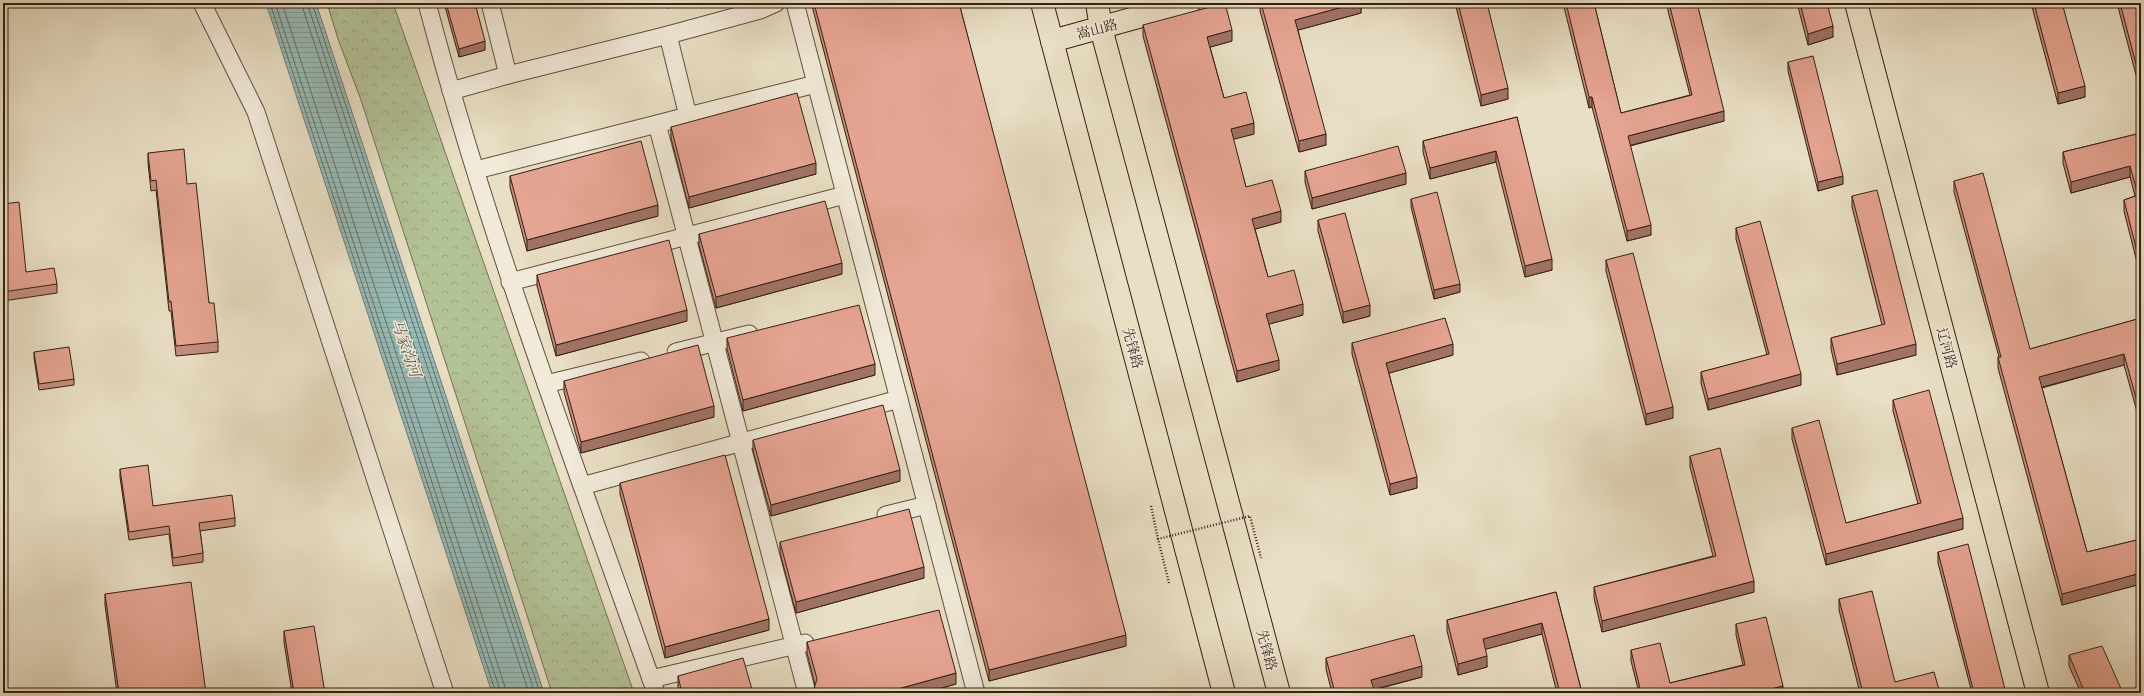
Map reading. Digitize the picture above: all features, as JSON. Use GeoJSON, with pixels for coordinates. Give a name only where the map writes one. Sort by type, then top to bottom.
{"type":"FeatureCollection","features":[{"type":"Feature","properties":{"kind":"main road","name":"先锋路"},"geometry":{"type":"LineString","coordinates":[[1097,3],[1101,28],[1279,693]]}},
{"type":"Feature","properties":{"kind":"main road","name":"嵩山路"},"geometry":{"type":"LineString","coordinates":[[1052,41],[1189,3]]}},
{"type":"Feature","properties":{"kind":"main road","name":"辽河路"},"geometry":{"type":"LineString","coordinates":[[1856,3],[2038,693]]}},
{"type":"Feature","properties":{"kind":"main road","name":"辽河路"},"geometry":{"type":"LineString","coordinates":[[1871,3],[2050,693]]}},
{"type":"Feature","properties":{"kind":"main road","name":"先锋路"},"geometry":{"type":"LineString","coordinates":[[1047,4],[1052,41],[1224,693]]}},
{"type":"Feature","properties":{"kind":"street"},"geometry":{"type":"LineString","coordinates":[[202,3],[256,112],[445,693]]}},
{"type":"Feature","properties":{"kind":"street"},"geometry":{"type":"LineString","coordinates":[[427,3],[510,282],[653,686],[817,640]]}},
{"type":"Feature","properties":{"kind":"street"},"geometry":{"type":"LineString","coordinates":[[490,3],[508,75]]}},
{"type":"Feature","properties":{"kind":"street"},"geometry":{"type":"LineString","coordinates":[[452,91],[508,75],[668,35],[760,10],[776,3]]}},
{"type":"Feature","properties":{"kind":"street"},"geometry":{"type":"LineString","coordinates":[[795,3],[845,195],[866,304],[899,399],[927,505],[946,609],[976,693]]}},
{"type":"Feature","properties":{"kind":"street"},"geometry":{"type":"LineString","coordinates":[[668,35],[688,116]]}},
{"type":"Feature","properties":{"kind":"street"},"geometry":{"type":"LineString","coordinates":[[476,170],[816,84]]}},
{"type":"Feature","properties":{"kind":"street"},"geometry":{"type":"LineString","coordinates":[[657,124],[741,443],[775,544],[794,646],[807,693]]}},
{"type":"Feature","properties":{"kind":"street"},"geometry":{"type":"LineString","coordinates":[[510,282],[686,235],[845,195]]}},
{"type":"Feature","properties":{"kind":"street"},"geometry":{"type":"LineString","coordinates":[[546,384],[768,329]]}},
{"type":"Feature","properties":{"kind":"street"},"geometry":{"type":"LineString","coordinates":[[582,486],[899,399]]}},
{"type":"Feature","properties":{"kind":"street"},"geometry":{"type":"LineString","coordinates":[[874,518],[927,505]]}},
{"type":"Feature","properties":{"kind":"path"},"geometry":{"type":"LineString","coordinates":[[1151,506],[1169,583]]}},
{"type":"Feature","properties":{"kind":"path"},"geometry":{"type":"LineString","coordinates":[[1158,539],[1250,516],[1261,558]]}},
{"type":"Feature","properties":{"kind":"green space"},"geometry":{"type":"Polygon","coordinates":[[[327,3],[393,3],[634,693],[552,693],[361,100],[338,39],[327,3]]]}},
{"type":"Feature","properties":{"kind":"water","name":"马家沟河"},"geometry":{"type":"Polygon","coordinates":[[[266,3],[316,3],[544,693],[492,693],[266,3]]]}},
{"type":"Feature","properties":{"kind":"building"},"geometry":{"type":"Polygon","coordinates":[[[446,3],[475,3],[485,41],[459,49],[446,3]]]}},
{"type":"Feature","properties":{"kind":"building"},"geometry":{"type":"Polygon","coordinates":[[[814,3],[959,3],[1126,635],[989,670],[814,3]]]}},
{"type":"Feature","properties":{"kind":"building"},"geometry":{"type":"Polygon","coordinates":[[[1225,3],[1232,30],[1207,37],[1224,98],[1246,92],[1254,123],[1231,129],[1246,187],[1272,180],[1281,211],[1252,219],[1268,277],[1294,270],[1303,304],[1266,314],[1279,360],[1237,371],[1143,25],[1225,3]]]}},
{"type":"Feature","properties":{"kind":"building"},"geometry":{"type":"Polygon","coordinates":[[[1261,3],[1357,3],[1295,20],[1326,134],[1299,141],[1261,3]]]}},
{"type":"Feature","properties":{"kind":"building"},"geometry":{"type":"Polygon","coordinates":[[[1458,3],[1487,3],[1508,88],[1481,95],[1458,3]]]}},
{"type":"Feature","properties":{"kind":"building"},"geometry":{"type":"Polygon","coordinates":[[[1566,3],[1594,3],[1621,113],[1692,95],[1669,3],[1697,3],[1724,111],[1628,136],[1651,225],[1627,231],[1592,97],[1589,97],[1566,3]]]}},
{"type":"Feature","properties":{"kind":"building"},"geometry":{"type":"Polygon","coordinates":[[[1800,3],[1827,3],[1833,26],[1808,34],[1800,3]]]}},
{"type":"Feature","properties":{"kind":"building"},"geometry":{"type":"Polygon","coordinates":[[[2034,3],[2062,3],[2085,86],[2058,93],[2034,3]]]}},
{"type":"Feature","properties":{"kind":"building"},"geometry":{"type":"Polygon","coordinates":[[[2120,3],[2141,3],[2141,83],[2120,3]]]}},
{"type":"Feature","properties":{"kind":"building"},"geometry":{"type":"Polygon","coordinates":[[[1813,56],[1843,176],[1818,182],[1788,62],[1813,56]]]}},
{"type":"Feature","properties":{"kind":"building"},"geometry":{"type":"Polygon","coordinates":[[[797,93],[816,163],[689,197],[671,127],[797,93]]]}},
{"type":"Feature","properties":{"kind":"building"},"geometry":{"type":"Polygon","coordinates":[[[1517,117],[1552,259],[1525,266],[1496,151],[1430,168],[1423,141],[1517,117]]]}},
{"type":"Feature","properties":{"kind":"building"},"geometry":{"type":"Polygon","coordinates":[[[2141,133],[2141,267],[2124,200],[2138,195],[2130,166],[2071,182],[2063,152],[2141,133]]]}},
{"type":"Feature","properties":{"kind":"building"},"geometry":{"type":"Polygon","coordinates":[[[641,141],[658,205],[527,240],[510,176],[641,141]]]}},
{"type":"Feature","properties":{"kind":"building"},"geometry":{"type":"Polygon","coordinates":[[[1398,146],[1406,173],[1312,198],[1305,171],[1398,146]]]}},
{"type":"Feature","properties":{"kind":"building"},"geometry":{"type":"Polygon","coordinates":[[[184,149],[187,184],[196,183],[209,303],[214,303],[218,342],[176,346],[171,301],[169,302],[156,180],[151,181],[148,153],[184,149]]]}},
{"type":"Feature","properties":{"kind":"building"},"geometry":{"type":"Polygon","coordinates":[[[1983,173],[2030,349],[2141,318],[2141,416],[2124,354],[2039,377],[2087,552],[2141,539],[2141,573],[2062,594],[1998,357],[2001,357],[1954,181],[1983,173]]]}},
{"type":"Feature","properties":{"kind":"building"},"geometry":{"type":"Polygon","coordinates":[[[1877,190],[1916,344],[1837,364],[1831,338],[1885,324],[1852,196],[1877,190]]]}},
{"type":"Feature","properties":{"kind":"building"},"geometry":{"type":"Polygon","coordinates":[[[1437,192],[1460,284],[1434,290],[1411,199],[1437,192]]]}},
{"type":"Feature","properties":{"kind":"building"},"geometry":{"type":"Polygon","coordinates":[[[825,201],[842,263],[716,297],[699,234],[825,201]]]}},
{"type":"Feature","properties":{"kind":"building"},"geometry":{"type":"Polygon","coordinates":[[[19,202],[26,272],[54,268],[57,284],[3,292],[3,204],[19,202]]]}},
{"type":"Feature","properties":{"kind":"building"},"geometry":{"type":"Polygon","coordinates":[[[1345,213],[1370,305],[1343,312],[1318,220],[1345,213]]]}},
{"type":"Feature","properties":{"kind":"building"},"geometry":{"type":"Polygon","coordinates":[[[1760,221],[1801,374],[1708,399],[1701,372],[1769,354],[1736,228],[1760,221]]]}},
{"type":"Feature","properties":{"kind":"building"},"geometry":{"type":"Polygon","coordinates":[[[669,240],[687,310],[556,345],[537,275],[669,240]]]}},
{"type":"Feature","properties":{"kind":"building"},"geometry":{"type":"Polygon","coordinates":[[[1633,253],[1673,407],[1646,414],[1606,260],[1633,253]]]}},
{"type":"Feature","properties":{"kind":"building"},"geometry":{"type":"Polygon","coordinates":[[[859,305],[875,364],[743,400],[727,338],[859,305]]]}},
{"type":"Feature","properties":{"kind":"building"},"geometry":{"type":"Polygon","coordinates":[[[1445,318],[1453,344],[1386,363],[1417,477],[1390,484],[1352,343],[1445,318]]]}},
{"type":"Feature","properties":{"kind":"building"},"geometry":{"type":"Polygon","coordinates":[[[698,345],[714,406],[581,442],[564,381],[698,345]]]}},
{"type":"Feature","properties":{"kind":"building"},"geometry":{"type":"Polygon","coordinates":[[[69,347],[74,379],[39,384],[34,352],[69,347]]]}},
{"type":"Feature","properties":{"kind":"building"},"geometry":{"type":"Polygon","coordinates":[[[1929,390],[1963,518],[1826,554],[1792,428],[1819,420],[1846,523],[1921,503],[1893,400],[1929,390]]]}},
{"type":"Feature","properties":{"kind":"building"},"geometry":{"type":"Polygon","coordinates":[[[883,405],[900,470],[771,505],[753,440],[883,405]]]}},
{"type":"Feature","properties":{"kind":"building"},"geometry":{"type":"Polygon","coordinates":[[[1720,448],[1754,581],[1602,621],[1594,587],[1716,556],[1690,456],[1720,448]]]}},
{"type":"Feature","properties":{"kind":"building"},"geometry":{"type":"Polygon","coordinates":[[[725,455],[769,619],[665,647],[620,483],[725,455]]]}},
{"type":"Feature","properties":{"kind":"building"},"geometry":{"type":"Polygon","coordinates":[[[148,465],[153,506],[232,495],[235,518],[199,523],[203,553],[173,558],[169,526],[129,532],[120,469],[148,465]]]}},
{"type":"Feature","properties":{"kind":"building"},"geometry":{"type":"Polygon","coordinates":[[[909,509],[924,567],[796,602],[780,542],[909,509]]]}},
{"type":"Feature","properties":{"kind":"building"},"geometry":{"type":"Polygon","coordinates":[[[1968,544],[2006,693],[1974,693],[1938,552],[1968,544]]]}},
{"type":"Feature","properties":{"kind":"building"},"geometry":{"type":"Polygon","coordinates":[[[191,582],[206,693],[119,693],[105,594],[191,582]]]}},
{"type":"Feature","properties":{"kind":"building"},"geometry":{"type":"Polygon","coordinates":[[[1872,591],[1895,682],[1934,672],[1940,693],[1863,693],[1839,599],[1872,591]]]}},
{"type":"Feature","properties":{"kind":"building"},"geometry":{"type":"Polygon","coordinates":[[[1556,592],[1582,693],[1560,693],[1542,623],[1483,639],[1487,656],[1458,664],[1447,620],[1556,592]]]}},
{"type":"Feature","properties":{"kind":"building"},"geometry":{"type":"Polygon","coordinates":[[[939,610],[956,673],[883,693],[815,693],[814,689],[817,679],[807,642],[939,610]]]}},
{"type":"Feature","properties":{"kind":"building"},"geometry":{"type":"Polygon","coordinates":[[[1766,617],[1783,686],[1754,693],[1641,693],[1631,650],[1660,643],[1670,683],[1745,665],[1736,624],[1766,617]]]}},
{"type":"Feature","properties":{"kind":"building"},"geometry":{"type":"Polygon","coordinates":[[[314,626],[325,693],[294,693],[284,631],[314,626]]]}},
{"type":"Feature","properties":{"kind":"building"},"geometry":{"type":"Polygon","coordinates":[[[1414,635],[1422,666],[1371,680],[1375,693],[1335,693],[1326,658],[1414,635]]]}},
{"type":"Feature","properties":{"kind":"building"},"geometry":{"type":"Polygon","coordinates":[[[2102,646],[2123,693],[2085,693],[2069,655],[2102,646]]]}},
{"type":"Feature","properties":{"kind":"building"},"geometry":{"type":"Polygon","coordinates":[[[743,658],[753,693],[682,693],[678,676],[743,658]]]}}]}
